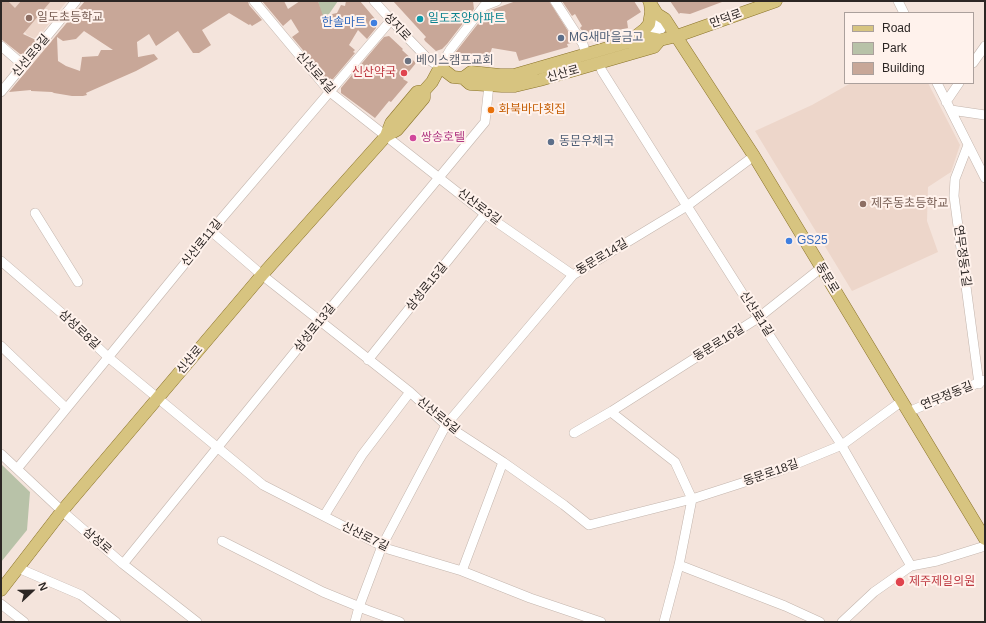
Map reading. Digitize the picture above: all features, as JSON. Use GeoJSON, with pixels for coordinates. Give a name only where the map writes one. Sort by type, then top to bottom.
{"type":"FeatureCollection","features":[{"type":"Feature","properties":{"kind":"main road","name":"동문로"},"geometry":{"type":"LineString","coordinates":[[652,1],[657,14],[677,36],[754,156],[985,540]]}},
{"type":"Feature","properties":{"kind":"main road"},"geometry":{"type":"LineString","coordinates":[[628,42],[645,29],[648,24],[652,1]]}},
{"type":"Feature","properties":{"kind":"main road","name":"만덕로"},"geometry":{"type":"LineString","coordinates":[[677,36],[749,6],[776,1]]}},
{"type":"Feature","properties":{"kind":"main road","name":"신산로"},"geometry":{"type":"LineString","coordinates":[[463,78],[471,72],[514,75],[628,42],[650,38],[660,40],[677,36]]}},
{"type":"Feature","properties":{"kind":"main road","name":"신산로"},"geometry":{"type":"LineString","coordinates":[[1,590],[62,511],[262,275],[386,136],[391,123],[417,92],[424,91],[432,82],[440,67],[453,77],[463,78],[470,84],[506,86],[524,84],[654,47],[660,40]]}},
{"type":"Feature","properties":{"kind":"street","name":"신선로9길"},"geometry":{"type":"LineString","coordinates":[[1,92],[76,1]]}},
{"type":"Feature","properties":{"kind":"street","name":"신선로4길"},"geometry":{"type":"LineString","coordinates":[[254,1],[330,92],[386,136]]}},
{"type":"Feature","properties":{"kind":"street","name":"성지로"},"geometry":{"type":"LineString","coordinates":[[374,1],[425,56],[440,67]]}},
{"type":"Feature","properties":{"kind":"street"},"geometry":{"type":"LineString","coordinates":[[440,67],[481,4],[497,1]]}},
{"type":"Feature","properties":{"kind":"street"},"geometry":{"type":"LineString","coordinates":[[555,1],[583,44],[586,55]]}},
{"type":"Feature","properties":{"kind":"street"},"geometry":{"type":"LineString","coordinates":[[898,1],[904,12]]}},
{"type":"Feature","properties":{"kind":"street","name":"신산로11길"},"geometry":{"type":"LineString","coordinates":[[17,469],[211,231],[391,20]]}},
{"type":"Feature","properties":{"kind":"street"},"geometry":{"type":"LineString","coordinates":[[1,46],[23,65]]}},
{"type":"Feature","properties":{"kind":"street"},"geometry":{"type":"LineString","coordinates":[[974,62],[985,46]]}},
{"type":"Feature","properties":{"kind":"street","name":"신산로1길"},"geometry":{"type":"LineString","coordinates":[[599,63],[602,71],[758,318],[842,445],[911,566]]}},
{"type":"Feature","properties":{"kind":"street"},"geometry":{"type":"LineString","coordinates":[[937,84],[985,178]]}},
{"type":"Feature","properties":{"kind":"street"},"geometry":{"type":"LineString","coordinates":[[946,102],[958,84]]}},
{"type":"Feature","properties":{"kind":"street","name":"삼성로13길"},"geometry":{"type":"LineString","coordinates":[[123,564],[320,321],[485,122],[489,85]]}},
{"type":"Feature","properties":{"kind":"street"},"geometry":{"type":"LineString","coordinates":[[951,110],[985,115]]}},
{"type":"Feature","properties":{"kind":"street","name":"신산로3길"},"geometry":{"type":"LineString","coordinates":[[386,136],[485,214],[573,275]]}},
{"type":"Feature","properties":{"kind":"street","name":"연무정동1길"},"geometry":{"type":"LineString","coordinates":[[968,145],[955,179],[954,196],[982,382]]}},
{"type":"Feature","properties":{"kind":"street","name":"동문로14길"},"geometry":{"type":"LineString","coordinates":[[355,622],[359,607],[382,546],[446,425],[573,275],[687,206],[754,156]]}},
{"type":"Feature","properties":{"kind":"street"},"geometry":{"type":"LineString","coordinates":[[36,213],[78,282]]}},
{"type":"Feature","properties":{"kind":"street","name":"삼성로15길"},"geometry":{"type":"LineString","coordinates":[[368,360],[485,214]]}},
{"type":"Feature","properties":{"kind":"street","name":"신산로5길"},"geometry":{"type":"LineString","coordinates":[[211,231],[262,275],[410,392],[446,425],[503,462],[564,505],[589,525],[692,499]]}},
{"type":"Feature","properties":{"kind":"street","name":"삼성로8길"},"geometry":{"type":"LineString","coordinates":[[1,261],[65,316],[108,357],[158,398]]}},
{"type":"Feature","properties":{"kind":"street","name":"동문로16길"},"geometry":{"type":"LineString","coordinates":[[574,433],[611,412],[758,318],[822,268]]}},
{"type":"Feature","properties":{"kind":"street"},"geometry":{"type":"LineString","coordinates":[[1,346],[66,408]]}},
{"type":"Feature","properties":{"kind":"street","name":"연무정동길"},"geometry":{"type":"LineString","coordinates":[[905,406],[982,382]]}},
{"type":"Feature","properties":{"kind":"street"},"geometry":{"type":"LineString","coordinates":[[324,516],[362,455],[410,392]]}},
{"type":"Feature","properties":{"kind":"street","name":"신산로7길"},"geometry":{"type":"LineString","coordinates":[[158,398],[263,485],[382,546],[462,571],[530,598],[601,622]]}},
{"type":"Feature","properties":{"kind":"street","name":"동문로18길"},"geometry":{"type":"LineString","coordinates":[[692,499],[779,471],[842,445],[905,406]]}},
{"type":"Feature","properties":{"kind":"street"},"geometry":{"type":"LineString","coordinates":[[611,412],[675,462],[692,499],[679,565],[664,622]]}},
{"type":"Feature","properties":{"kind":"street","name":"삼성로"},"geometry":{"type":"LineString","coordinates":[[1,454],[62,511],[191,620]]}},
{"type":"Feature","properties":{"kind":"street"},"geometry":{"type":"LineString","coordinates":[[462,571],[503,462]]}},
{"type":"Feature","properties":{"kind":"street"},"geometry":{"type":"LineString","coordinates":[[222,541],[322,592],[400,622]]}},
{"type":"Feature","properties":{"kind":"street"},"geometry":{"type":"LineString","coordinates":[[842,622],[874,592],[911,566],[937,561],[985,546]]}},
{"type":"Feature","properties":{"kind":"street"},"geometry":{"type":"LineString","coordinates":[[679,565],[785,606],[820,622]]}},
{"type":"Feature","properties":{"kind":"street"},"geometry":{"type":"LineString","coordinates":[[18,568],[81,596],[116,622]]}},
{"type":"Feature","properties":{"kind":"street"},"geometry":{"type":"LineString","coordinates":[[1,604],[24,622]]}},
{"type":"Feature","properties":{"kind":"shaded area","name":"일도초등학교"},"geometry":{"type":"Polygon","coordinates":[[[1,1],[67,1],[37,39],[27,35],[1,1]]]}},
{"type":"Feature","properties":{"kind":"shaded area","name":"제주동초등학교"},"geometry":{"type":"Polygon","coordinates":[[[849,84],[929,84],[960,145],[951,172],[928,187],[927,221],[938,252],[852,291],[755,131],[812,105],[849,84]]]}},
{"type":"Feature","properties":{"kind":"green space"},"geometry":{"type":"Polygon","coordinates":[[[318,1],[338,1],[329,14],[322,17],[318,1]]]}},
{"type":"Feature","properties":{"kind":"green space"},"geometry":{"type":"Polygon","coordinates":[[[1,464],[30,492],[27,530],[1,562],[1,464]]]}},
{"type":"Feature","properties":{"kind":"building"},"geometry":{"type":"Polygon","coordinates":[[[1,1],[8,1],[15,8],[21,1],[51,1],[23,34],[36,40],[24,54],[20,54],[1,39],[1,1]]]}},
{"type":"Feature","properties":{"kind":"building"},"geometry":{"type":"Polygon","coordinates":[[[85,1],[248,1],[249,5],[262,20],[252,26],[229,13],[202,30],[211,45],[199,53],[193,53],[178,31],[156,46],[149,34],[137,42],[138,57],[154,54],[158,59],[136,71],[86,93],[87,95],[72,96],[31,90],[9,92],[85,1]],[[84,31],[76,39],[63,41],[57,37],[58,61],[66,66],[80,71],[82,57],[98,56],[101,50],[113,50],[84,31]]]}},
{"type":"Feature","properties":{"kind":"building"},"geometry":{"type":"Polygon","coordinates":[[[262,1],[284,1],[288,9],[300,1],[318,1],[323,16],[337,13],[341,5],[345,6],[346,1],[360,1],[376,20],[376,28],[367,39],[358,30],[349,45],[355,50],[353,52],[355,53],[333,79],[328,80],[292,37],[299,32],[291,19],[283,26],[262,1]]]}},
{"type":"Feature","properties":{"kind":"building"},"geometry":{"type":"Polygon","coordinates":[[[393,1],[473,1],[474,9],[447,44],[442,49],[436,51],[425,41],[424,39],[426,37],[393,1]]]}},
{"type":"Feature","properties":{"kind":"building"},"geometry":{"type":"Polygon","coordinates":[[[516,1],[549,1],[575,42],[567,44],[568,47],[519,61],[516,52],[492,48],[488,60],[469,54],[468,59],[457,60],[455,58],[455,53],[488,11],[516,1]]]}},
{"type":"Feature","properties":{"kind":"building"},"geometry":{"type":"Polygon","coordinates":[[[562,1],[634,1],[641,12],[627,21],[628,28],[613,31],[589,40],[580,28],[582,26],[575,14],[572,16],[562,1]]]}},
{"type":"Feature","properties":{"kind":"building"},"geometry":{"type":"Polygon","coordinates":[[[670,1],[722,2],[690,14],[679,14],[670,1]]]}},
{"type":"Feature","properties":{"kind":"building"},"geometry":{"type":"Polygon","coordinates":[[[389,36],[416,63],[403,79],[408,82],[375,118],[341,93],[341,88],[384,37],[389,36]]]}},
{"type":"Feature","properties":{"kind":"place","name":"일도초등학교"},"geometry":{"type":"Point","coordinates":[29,18]}},
{"type":"Feature","properties":{"kind":"place","name":"일도조양아파트"},"geometry":{"type":"Point","coordinates":[420,19]}},
{"type":"Feature","properties":{"kind":"place","name":"한솔마트"},"geometry":{"type":"Point","coordinates":[374,23]}},
{"type":"Feature","properties":{"kind":"place","name":"MG새마을금고"},"geometry":{"type":"Point","coordinates":[561,38]}},
{"type":"Feature","properties":{"kind":"place","name":"베이스캠프교회"},"geometry":{"type":"Point","coordinates":[408,61]}},
{"type":"Feature","properties":{"kind":"place","name":"신산약국"},"geometry":{"type":"Point","coordinates":[404,73]}},
{"type":"Feature","properties":{"kind":"place","name":"화북바다횟집"},"geometry":{"type":"Point","coordinates":[491,110]}},
{"type":"Feature","properties":{"kind":"place","name":"쌍송호텔"},"geometry":{"type":"Point","coordinates":[413,138]}},
{"type":"Feature","properties":{"kind":"place","name":"동문우체국"},"geometry":{"type":"Point","coordinates":[551,142]}},
{"type":"Feature","properties":{"kind":"place","name":"제주동초등학교"},"geometry":{"type":"Point","coordinates":[863,204]}},
{"type":"Feature","properties":{"kind":"place","name":"GS25"},"geometry":{"type":"Point","coordinates":[789,241]}},
{"type":"Feature","properties":{"kind":"place","name":"제주제일의원"},"geometry":{"type":"Point","coordinates":[900,582]}}]}
